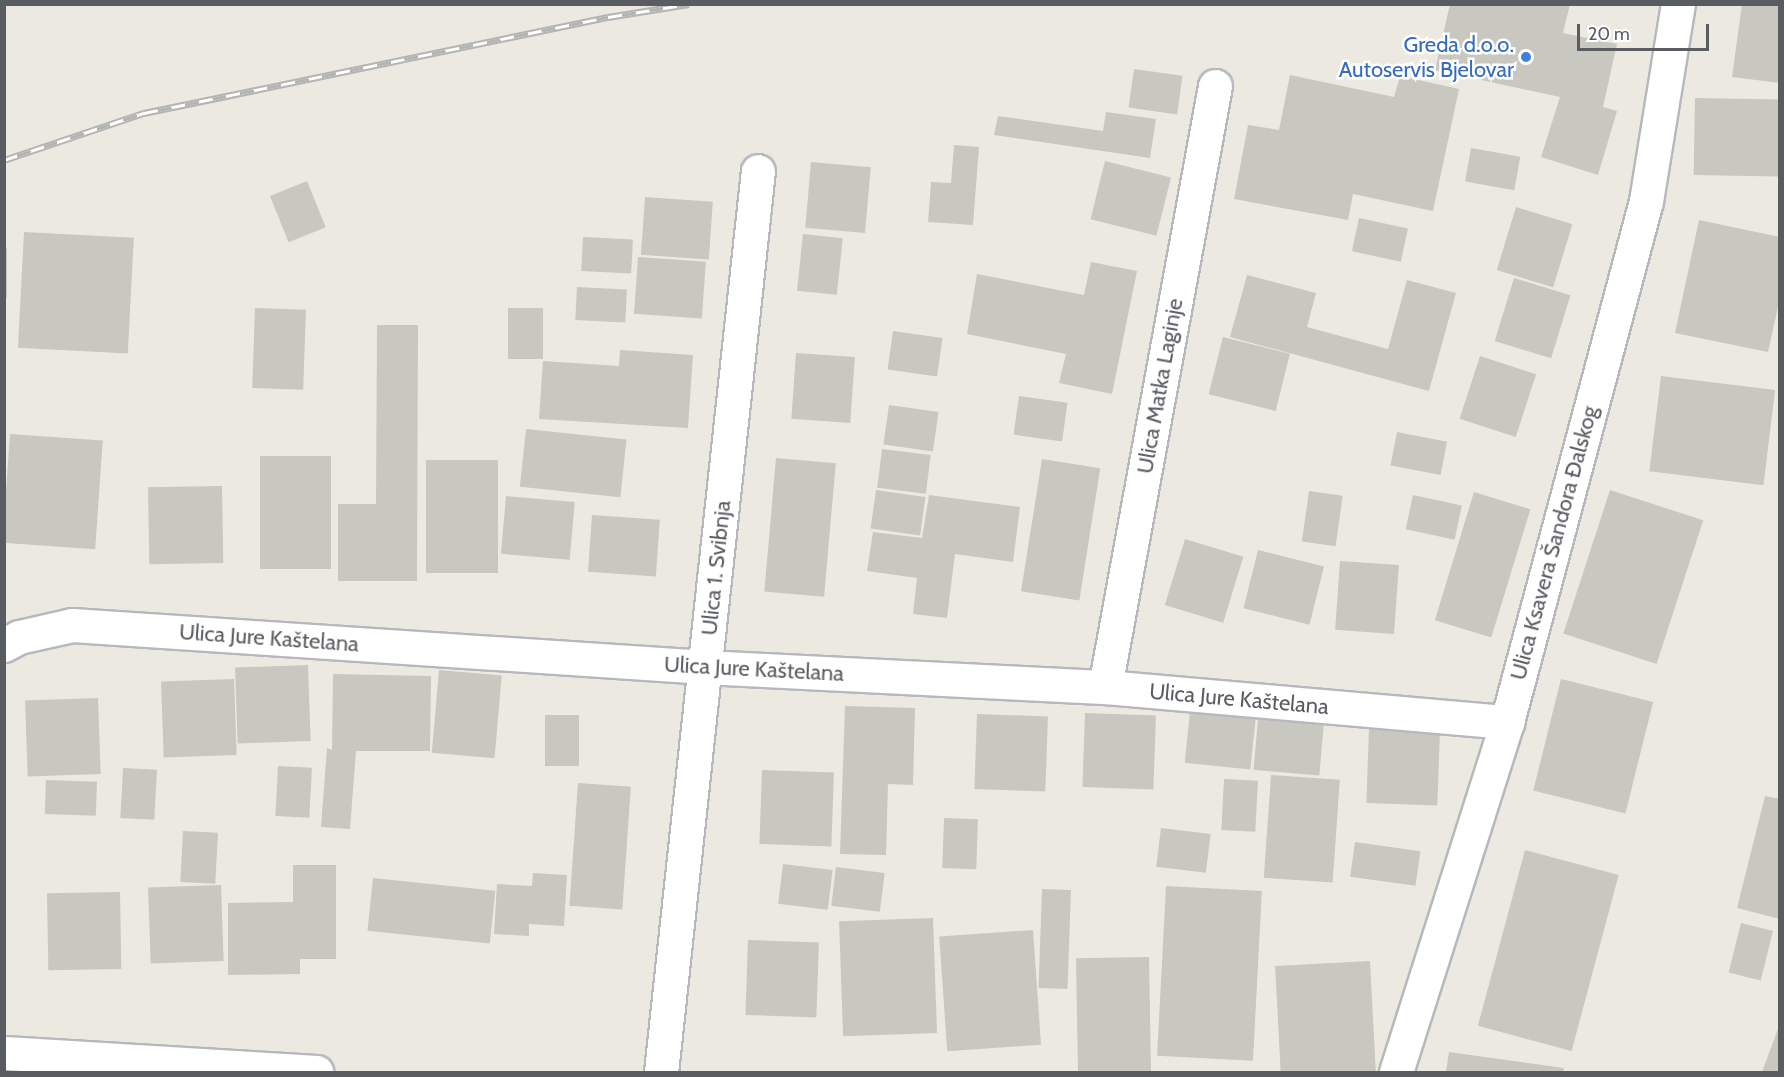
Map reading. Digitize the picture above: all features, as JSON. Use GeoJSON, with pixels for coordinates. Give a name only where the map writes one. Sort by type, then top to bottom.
{"type":"FeatureCollection","features":[{"type":"Feature","properties":{"kind":"street","name":"Ulica Ksavera Šandora Đalskog"},"geometry":{"type":"LineString","coordinates":[[1396,1072],[1507,722],[1646,201],[1678,4]]}},
{"type":"Feature","properties":{"kind":"street","name":"Ulica Matka Laginje"},"geometry":{"type":"LineString","coordinates":[[1105,687],[1215,86]]}},
{"type":"Feature","properties":{"kind":"street","name":"Ulica 1. Svibnja"},"geometry":{"type":"LineString","coordinates":[[661,1072],[758,171]]}},
{"type":"Feature","properties":{"kind":"street","name":"Ulica Jure Kaštelana"},"geometry":{"type":"LineString","coordinates":[[4,645],[19,637],[72,625],[706,667],[1105,687],[1507,722]]}},
{"type":"Feature","properties":{"kind":"street"},"geometry":{"type":"LineString","coordinates":[[7,1054],[316,1072]]}},
{"type":"Feature","properties":{"kind":"building","name":"Greda d.o.o. Autoservis Bjelovar"},"geometry":{"type":"Polygon","coordinates":[[[1450,4],[1570,4],[1563,33],[1617,44],[1603,107],[1617,111],[1598,175],[1541,157],[1560,97],[1435,70],[1450,4]]]}},
{"type":"Feature","properties":{"kind":"building"},"geometry":{"type":"Polygon","coordinates":[[[1742,4],[1780,4],[1780,83],[1732,77],[1742,4]]]}},
{"type":"Feature","properties":{"kind":"building"},"geometry":{"type":"Polygon","coordinates":[[[1134,69],[1183,76],[1177,114],[1129,108],[1134,69]]]}},
{"type":"Feature","properties":{"kind":"building"},"geometry":{"type":"Polygon","coordinates":[[[1290,75],[1394,97],[1400,76],[1459,89],[1433,211],[1353,194],[1348,220],[1234,199],[1248,125],[1279,130],[1290,75]]]}},
{"type":"Feature","properties":{"kind":"building"},"geometry":{"type":"Polygon","coordinates":[[[1695,98],[1780,99],[1779,176],[1694,175],[1695,98]]]}},
{"type":"Feature","properties":{"kind":"building"},"geometry":{"type":"Polygon","coordinates":[[[1106,112],[1156,119],[1150,158],[994,135],[998,116],[1103,131],[1106,112]]]}},
{"type":"Feature","properties":{"kind":"building"},"geometry":{"type":"Polygon","coordinates":[[[954,145],[979,147],[973,225],[928,222],[931,182],[951,183],[954,145]]]}},
{"type":"Feature","properties":{"kind":"building"},"geometry":{"type":"Polygon","coordinates":[[[1471,148],[1520,157],[1514,190],[1465,181],[1471,148]]]}},
{"type":"Feature","properties":{"kind":"building"},"geometry":{"type":"Polygon","coordinates":[[[1105,161],[1171,177],[1156,236],[1090,219],[1105,161]]]}},
{"type":"Feature","properties":{"kind":"building"},"geometry":{"type":"Polygon","coordinates":[[[811,162],[871,167],[865,233],[805,228],[811,162]]]}},
{"type":"Feature","properties":{"kind":"building"},"geometry":{"type":"Polygon","coordinates":[[[307,181],[326,227],[289,242],[270,196],[307,181]]]}},
{"type":"Feature","properties":{"kind":"building"},"geometry":{"type":"Polygon","coordinates":[[[645,197],[713,202],[709,260],[641,255],[645,197]]]}},
{"type":"Feature","properties":{"kind":"building"},"geometry":{"type":"Polygon","coordinates":[[[1516,207],[1572,224],[1553,287],[1497,270],[1516,207]]]}},
{"type":"Feature","properties":{"kind":"building"},"geometry":{"type":"Polygon","coordinates":[[[1359,218],[1408,228],[1401,262],[1352,251],[1359,218]]]}},
{"type":"Feature","properties":{"kind":"building"},"geometry":{"type":"Polygon","coordinates":[[[1699,220],[1780,237],[1780,298],[1768,352],[1675,333],[1699,220]]]}},
{"type":"Feature","properties":{"kind":"building"},"geometry":{"type":"Polygon","coordinates":[[[24,232],[134,238],[128,354],[18,348],[24,232]]]}},
{"type":"Feature","properties":{"kind":"building"},"geometry":{"type":"Polygon","coordinates":[[[803,234],[843,238],[837,295],[797,291],[803,234]]]}},
{"type":"Feature","properties":{"kind":"building"},"geometry":{"type":"Polygon","coordinates":[[[583,237],[633,240],[631,274],[581,271],[583,237]]]}},
{"type":"Feature","properties":{"kind":"building"},"geometry":{"type":"Polygon","coordinates":[[[4,248],[7,248],[7,298],[4,298],[4,248]]]}},
{"type":"Feature","properties":{"kind":"building"},"geometry":{"type":"Polygon","coordinates":[[[638,257],[706,262],[702,319],[634,314],[638,257]]]}},
{"type":"Feature","properties":{"kind":"building"},"geometry":{"type":"Polygon","coordinates":[[[1091,262],[1137,271],[1112,394],[1059,383],[1066,354],[967,334],[977,274],[1084,295],[1091,262]]]}},
{"type":"Feature","properties":{"kind":"building"},"geometry":{"type":"Polygon","coordinates":[[[1247,275],[1316,293],[1307,327],[1388,349],[1407,280],[1456,293],[1429,391],[1230,337],[1247,275]]]}},
{"type":"Feature","properties":{"kind":"building"},"geometry":{"type":"Polygon","coordinates":[[[1514,278],[1570,295],[1551,358],[1495,341],[1514,278]]]}},
{"type":"Feature","properties":{"kind":"building"},"geometry":{"type":"Polygon","coordinates":[[[577,287],[627,290],[625,323],[575,320],[577,287]]]}},
{"type":"Feature","properties":{"kind":"building"},"geometry":{"type":"Polygon","coordinates":[[[255,308],[306,310],[303,390],[252,388],[255,308]]]}},
{"type":"Feature","properties":{"kind":"building"},"geometry":{"type":"Polygon","coordinates":[[[508,308],[543,308],[543,359],[508,359],[508,308]]]}},
{"type":"Feature","properties":{"kind":"building"},"geometry":{"type":"Polygon","coordinates":[[[377,325],[418,325],[417,581],[338,581],[338,504],[376,504],[377,325]]]}},
{"type":"Feature","properties":{"kind":"building"},"geometry":{"type":"Polygon","coordinates":[[[893,331],[943,338],[937,377],[888,370],[893,331]]]}},
{"type":"Feature","properties":{"kind":"building"},"geometry":{"type":"Polygon","coordinates":[[[1223,337],[1290,354],[1276,411],[1209,394],[1223,337]]]}},
{"type":"Feature","properties":{"kind":"building"},"geometry":{"type":"Polygon","coordinates":[[[620,350],[693,355],[688,428],[539,419],[543,361],[619,366],[620,350]]]}},
{"type":"Feature","properties":{"kind":"building"},"geometry":{"type":"Polygon","coordinates":[[[796,353],[855,357],[850,423],[791,419],[796,353]]]}},
{"type":"Feature","properties":{"kind":"building"},"geometry":{"type":"Polygon","coordinates":[[[1480,356],[1536,374],[1516,437],[1460,419],[1480,356]]]}},
{"type":"Feature","properties":{"kind":"building"},"geometry":{"type":"Polygon","coordinates":[[[1661,376],[1775,390],[1763,485],[1649,471],[1661,376]]]}},
{"type":"Feature","properties":{"kind":"building"},"geometry":{"type":"Polygon","coordinates":[[[1019,396],[1068,403],[1062,441],[1014,435],[1019,396]]]}},
{"type":"Feature","properties":{"kind":"building"},"geometry":{"type":"Polygon","coordinates":[[[889,405],[939,412],[933,452],[883,445],[889,405]]]}},
{"type":"Feature","properties":{"kind":"building"},"geometry":{"type":"Polygon","coordinates":[[[526,429],[626,440],[620,497],[520,487],[526,429]]]}},
{"type":"Feature","properties":{"kind":"building"},"geometry":{"type":"Polygon","coordinates":[[[1397,432],[1447,442],[1441,475],[1391,465],[1397,432]]]}},
{"type":"Feature","properties":{"kind":"building"},"geometry":{"type":"Polygon","coordinates":[[[10,434],[103,440],[95,549],[4,543],[10,434]]]}},
{"type":"Feature","properties":{"kind":"building"},"geometry":{"type":"Polygon","coordinates":[[[882,449],[931,455],[926,494],[877,488],[882,449]]]}},
{"type":"Feature","properties":{"kind":"building"},"geometry":{"type":"Polygon","coordinates":[[[260,456],[331,456],[331,569],[260,569],[260,456]]]}},
{"type":"Feature","properties":{"kind":"building"},"geometry":{"type":"Polygon","coordinates":[[[776,458],[836,463],[824,597],[764,591],[776,458]]]}},
{"type":"Feature","properties":{"kind":"building"},"geometry":{"type":"Polygon","coordinates":[[[1042,459],[1100,468],[1079,601],[1021,591],[1042,459]]]}},
{"type":"Feature","properties":{"kind":"building"},"geometry":{"type":"Polygon","coordinates":[[[426,460],[498,460],[498,573],[426,573],[426,460]]]}},
{"type":"Feature","properties":{"kind":"building"},"geometry":{"type":"Polygon","coordinates":[[[222,486],[223,563],[149,564],[148,487],[222,486]]]}},
{"type":"Feature","properties":{"kind":"building"},"geometry":{"type":"Polygon","coordinates":[[[876,490],[926,497],[920,536],[871,529],[876,490]]]}},
{"type":"Feature","properties":{"kind":"building"},"geometry":{"type":"Polygon","coordinates":[[[1610,490],[1703,520],[1657,664],[1563,634],[1610,490]]]}},
{"type":"Feature","properties":{"kind":"building"},"geometry":{"type":"Polygon","coordinates":[[[1309,491],[1343,496],[1336,546],[1302,542],[1309,491]]]}},
{"type":"Feature","properties":{"kind":"building"},"geometry":{"type":"Polygon","coordinates":[[[1474,492],[1530,509],[1491,637],[1435,620],[1474,492]]]}},
{"type":"Feature","properties":{"kind":"building"},"geometry":{"type":"Polygon","coordinates":[[[929,495],[1020,507],[1013,562],[955,554],[947,618],[913,614],[917,578],[867,571],[873,532],[922,538],[929,495]]]}},
{"type":"Feature","properties":{"kind":"building"},"geometry":{"type":"Polygon","coordinates":[[[1413,495],[1462,505],[1455,540],[1406,529],[1413,495]]]}},
{"type":"Feature","properties":{"kind":"building"},"geometry":{"type":"Polygon","coordinates":[[[506,496],[575,502],[570,560],[501,554],[506,496]]]}},
{"type":"Feature","properties":{"kind":"building"},"geometry":{"type":"Polygon","coordinates":[[[592,515],[660,520],[656,577],[588,572],[592,515]]]}},
{"type":"Feature","properties":{"kind":"building"},"geometry":{"type":"Polygon","coordinates":[[[1185,539],[1243,557],[1223,623],[1165,605],[1185,539]]]}},
{"type":"Feature","properties":{"kind":"building"},"geometry":{"type":"Polygon","coordinates":[[[1258,550],[1324,566],[1309,625],[1243,608],[1258,550]]]}},
{"type":"Feature","properties":{"kind":"building"},"geometry":{"type":"Polygon","coordinates":[[[1340,561],[1399,565],[1394,634],[1335,630],[1340,561]]]}},
{"type":"Feature","properties":{"kind":"building"},"geometry":{"type":"Polygon","coordinates":[[[308,665],[311,741],[238,744],[235,668],[308,665]]]}},
{"type":"Feature","properties":{"kind":"building"},"geometry":{"type":"Polygon","coordinates":[[[439,670],[502,675],[495,758],[432,753],[439,670]]]}},
{"type":"Feature","properties":{"kind":"building"},"geometry":{"type":"Polygon","coordinates":[[[333,674],[431,676],[430,751],[356,751],[350,829],[321,827],[327,748],[332,750],[333,674]]]}},
{"type":"Feature","properties":{"kind":"building"},"geometry":{"type":"Polygon","coordinates":[[[234,679],[237,755],[164,758],[161,682],[234,679]]]}},
{"type":"Feature","properties":{"kind":"building"},"geometry":{"type":"Polygon","coordinates":[[[1561,679],[1653,702],[1625,814],[1533,791],[1561,679]]]}},
{"type":"Feature","properties":{"kind":"building"},"geometry":{"type":"Polygon","coordinates":[[[98,698],[101,774],[28,777],[25,701],[98,698]]]}},
{"type":"Feature","properties":{"kind":"building"},"geometry":{"type":"Polygon","coordinates":[[[845,706],[915,708],[913,785],[888,784],[886,855],[840,854],[845,706]]]}},
{"type":"Feature","properties":{"kind":"building"},"geometry":{"type":"Polygon","coordinates":[[[1190,712],[1256,719],[1250,770],[1185,763],[1190,712]]]}},
{"type":"Feature","properties":{"kind":"building"},"geometry":{"type":"Polygon","coordinates":[[[1085,713],[1156,715],[1153,789],[1082,787],[1085,713]]]}},
{"type":"Feature","properties":{"kind":"building"},"geometry":{"type":"Polygon","coordinates":[[[977,714],[1048,716],[1045,791],[974,789],[977,714]]]}},
{"type":"Feature","properties":{"kind":"building"},"geometry":{"type":"Polygon","coordinates":[[[545,715],[579,715],[579,766],[545,766],[545,715]]]}},
{"type":"Feature","properties":{"kind":"building"},"geometry":{"type":"Polygon","coordinates":[[[1258,719],[1324,725],[1319,776],[1254,770],[1258,719]]]}},
{"type":"Feature","properties":{"kind":"building"},"geometry":{"type":"Polygon","coordinates":[[[1369,728],[1440,730],[1437,805],[1366,803],[1369,728]]]}},
{"type":"Feature","properties":{"kind":"building"},"geometry":{"type":"Polygon","coordinates":[[[278,766],[312,768],[309,818],[275,816],[278,766]]]}},
{"type":"Feature","properties":{"kind":"building"},"geometry":{"type":"Polygon","coordinates":[[[123,768],[157,770],[154,820],[120,818],[123,768]]]}},
{"type":"Feature","properties":{"kind":"building"},"geometry":{"type":"Polygon","coordinates":[[[762,770],[834,773],[831,846],[759,844],[762,770]]]}},
{"type":"Feature","properties":{"kind":"building"},"geometry":{"type":"Polygon","coordinates":[[[1271,775],[1340,780],[1333,883],[1264,878],[1271,775]]]}},
{"type":"Feature","properties":{"kind":"building"},"geometry":{"type":"Polygon","coordinates":[[[1224,779],[1258,781],[1255,832],[1221,830],[1224,779]]]}},
{"type":"Feature","properties":{"kind":"building"},"geometry":{"type":"Polygon","coordinates":[[[46,780],[97,782],[96,816],[45,814],[46,780]]]}},
{"type":"Feature","properties":{"kind":"building"},"geometry":{"type":"Polygon","coordinates":[[[578,783],[631,787],[622,909],[569,906],[578,783]]]}},
{"type":"Feature","properties":{"kind":"building"},"geometry":{"type":"Polygon","coordinates":[[[1765,796],[1780,799],[1780,919],[1737,908],[1765,796]]]}},
{"type":"Feature","properties":{"kind":"building"},"geometry":{"type":"Polygon","coordinates":[[[944,818],[978,819],[976,869],[942,868],[944,818]]]}},
{"type":"Feature","properties":{"kind":"building"},"geometry":{"type":"Polygon","coordinates":[[[1161,828],[1211,834],[1206,873],[1156,867],[1161,828]]]}},
{"type":"Feature","properties":{"kind":"building"},"geometry":{"type":"Polygon","coordinates":[[[183,831],[218,833],[215,884],[180,882],[183,831]]]}},
{"type":"Feature","properties":{"kind":"building"},"geometry":{"type":"Polygon","coordinates":[[[1355,842],[1420,851],[1415,886],[1350,877],[1355,842]]]}},
{"type":"Feature","properties":{"kind":"building"},"geometry":{"type":"Polygon","coordinates":[[[1525,850],[1619,875],[1572,1051],[1478,1026],[1525,850]]]}},
{"type":"Feature","properties":{"kind":"building"},"geometry":{"type":"Polygon","coordinates":[[[783,864],[833,870],[828,910],[778,904],[783,864]]]}},
{"type":"Feature","properties":{"kind":"building"},"geometry":{"type":"Polygon","coordinates":[[[293,865],[336,865],[336,959],[300,959],[300,974],[228,975],[228,903],[293,902],[293,865]]]}},
{"type":"Feature","properties":{"kind":"building"},"geometry":{"type":"Polygon","coordinates":[[[836,867],[885,873],[880,912],[831,906],[836,867]]]}},
{"type":"Feature","properties":{"kind":"building"},"geometry":{"type":"Polygon","coordinates":[[[533,873],[567,875],[564,926],[529,924],[529,936],[494,934],[497,884],[532,886],[533,873]]]}},
{"type":"Feature","properties":{"kind":"building"},"geometry":{"type":"Polygon","coordinates":[[[373,878],[495,891],[490,944],[367,931],[373,878]]]}},
{"type":"Feature","properties":{"kind":"building"},"geometry":{"type":"Polygon","coordinates":[[[221,885],[224,961],[151,964],[148,888],[221,885]]]}},
{"type":"Feature","properties":{"kind":"building"},"geometry":{"type":"Polygon","coordinates":[[[1166,886],[1262,891],[1253,1061],[1157,1056],[1166,886]]]}},
{"type":"Feature","properties":{"kind":"building"},"geometry":{"type":"Polygon","coordinates":[[[1042,889],[1071,890],[1068,989],[1039,988],[1042,889]]]}},
{"type":"Feature","properties":{"kind":"building"},"geometry":{"type":"Polygon","coordinates":[[[120,892],[121,969],[48,970],[47,893],[120,892]]]}},
{"type":"Feature","properties":{"kind":"building"},"geometry":{"type":"Polygon","coordinates":[[[933,918],[937,1033],[843,1036],[839,921],[933,918]]]}},
{"type":"Feature","properties":{"kind":"building"},"geometry":{"type":"Polygon","coordinates":[[[1741,923],[1773,931],[1761,980],[1729,972],[1741,923]]]}},
{"type":"Feature","properties":{"kind":"building"},"geometry":{"type":"Polygon","coordinates":[[[1033,930],[1041,1045],[947,1051],[939,937],[1033,930]]]}},
{"type":"Feature","properties":{"kind":"building"},"geometry":{"type":"Polygon","coordinates":[[[748,940],[819,942],[816,1017],[745,1015],[748,940]]]}},
{"type":"Feature","properties":{"kind":"building"},"geometry":{"type":"Polygon","coordinates":[[[1149,957],[1151,1072],[1078,1072],[1076,958],[1149,957]]]}},
{"type":"Feature","properties":{"kind":"building"},"geometry":{"type":"Polygon","coordinates":[[[1370,961],[1376,1072],[1281,1072],[1275,966],[1370,961]]]}},
{"type":"Feature","properties":{"kind":"building"},"geometry":{"type":"Polygon","coordinates":[[[1779,1026],[1780,1072],[1762,1072],[1779,1026]]]}},
{"type":"Feature","properties":{"kind":"building"},"geometry":{"type":"Polygon","coordinates":[[[1449,1052],[1564,1068],[1563,1072],[1446,1072],[1449,1052]]]}},
{"type":"Feature","properties":{"kind":"railway"},"geometry":{"type":"LineString","coordinates":[[4,160],[144,113],[608,17],[689,4]]}},
{"type":"Feature","properties":{"kind":"place","name":"Greda d.o.o. Autoservis Bjelovar"},"geometry":{"type":"Point","coordinates":[1526,57]}}]}
